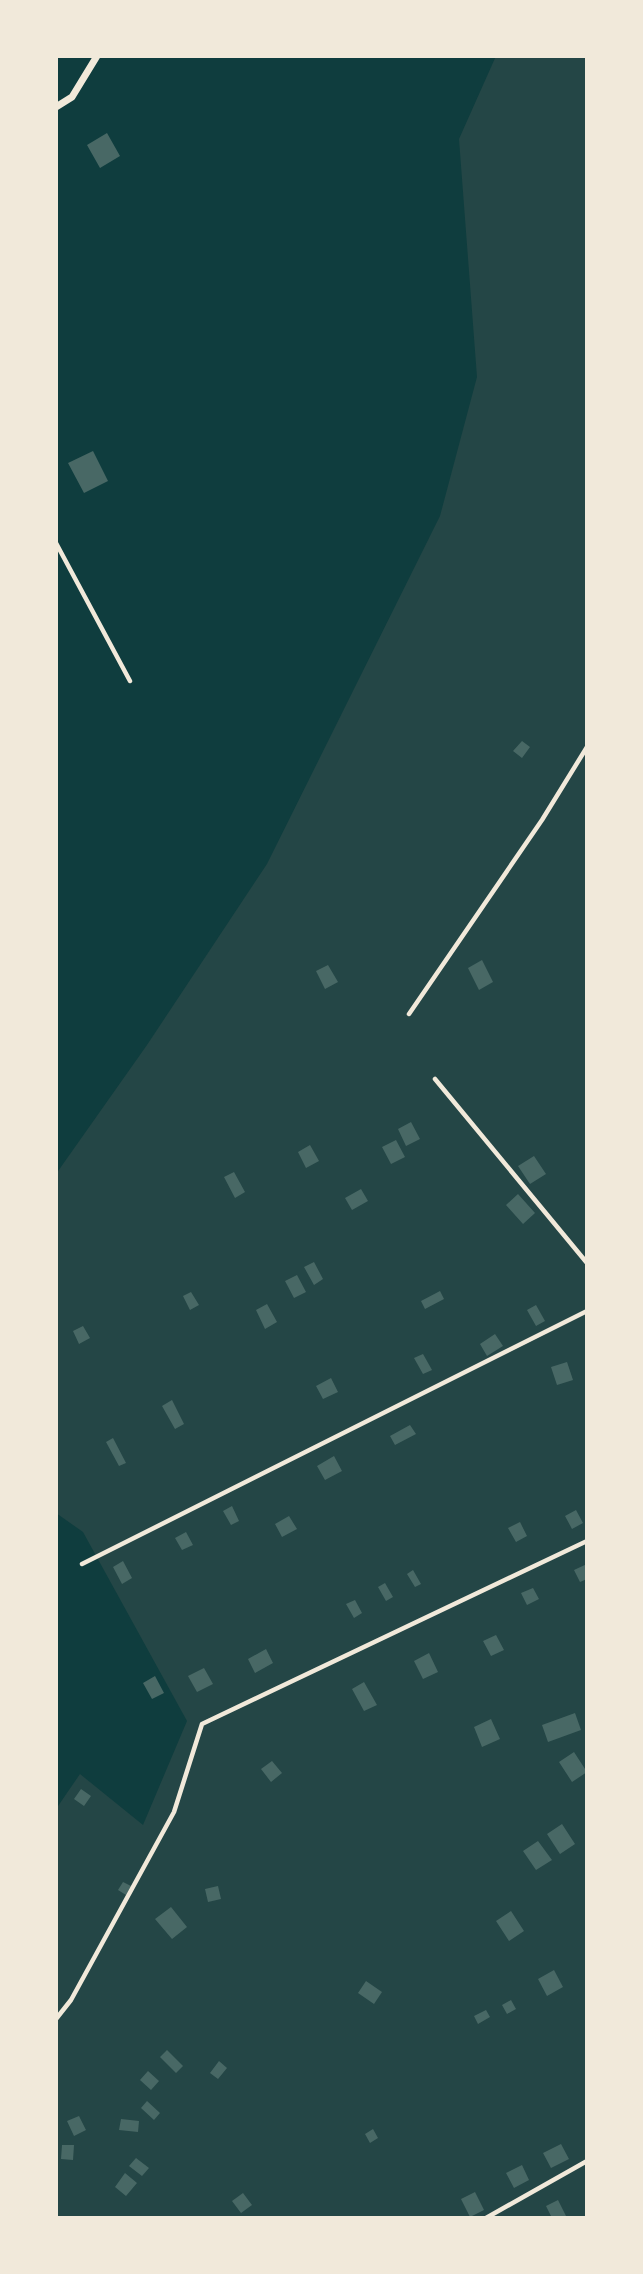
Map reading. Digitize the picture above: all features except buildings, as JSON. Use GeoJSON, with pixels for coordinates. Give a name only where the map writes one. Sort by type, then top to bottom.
{"type":"FeatureCollection","features":[{"type":"Feature","properties":{"kind":"street"},"geometry":{"type":"LineString","coordinates":[[56,107],[72,97],[97,56]]}},
{"type":"Feature","properties":{"kind":"lane"},"geometry":{"type":"LineString","coordinates":[[56,543],[130,681]]}},
{"type":"Feature","properties":{"kind":"lane"},"geometry":{"type":"LineString","coordinates":[[409,1014],[535,831],[587,747]]}},
{"type":"Feature","properties":{"kind":"lane"},"geometry":{"type":"LineString","coordinates":[[435,1079],[587,1264]]}},
{"type":"Feature","properties":{"kind":"lane"},"geometry":{"type":"LineString","coordinates":[[82,1564],[587,1311]]}},
{"type":"Feature","properties":{"kind":"lane"},"geometry":{"type":"LineString","coordinates":[[56,2019],[71,2000],[174,1812],[202,1724],[587,1541]]}},
{"type":"Feature","properties":{"kind":"lane"},"geometry":{"type":"LineString","coordinates":[[486,2218],[587,2161]]}},
{"type":"Feature","properties":{"kind":"shaded area"},"geometry":{"type":"Polygon","coordinates":[[[496,56],[587,56],[587,2218],[56,2218],[56,1809],[80,1774],[143,1825],[187,1721],[83,1532],[56,1513],[56,1174],[147,1045],[267,864],[440,516],[477,377],[459,139],[496,56]]]}}]}
